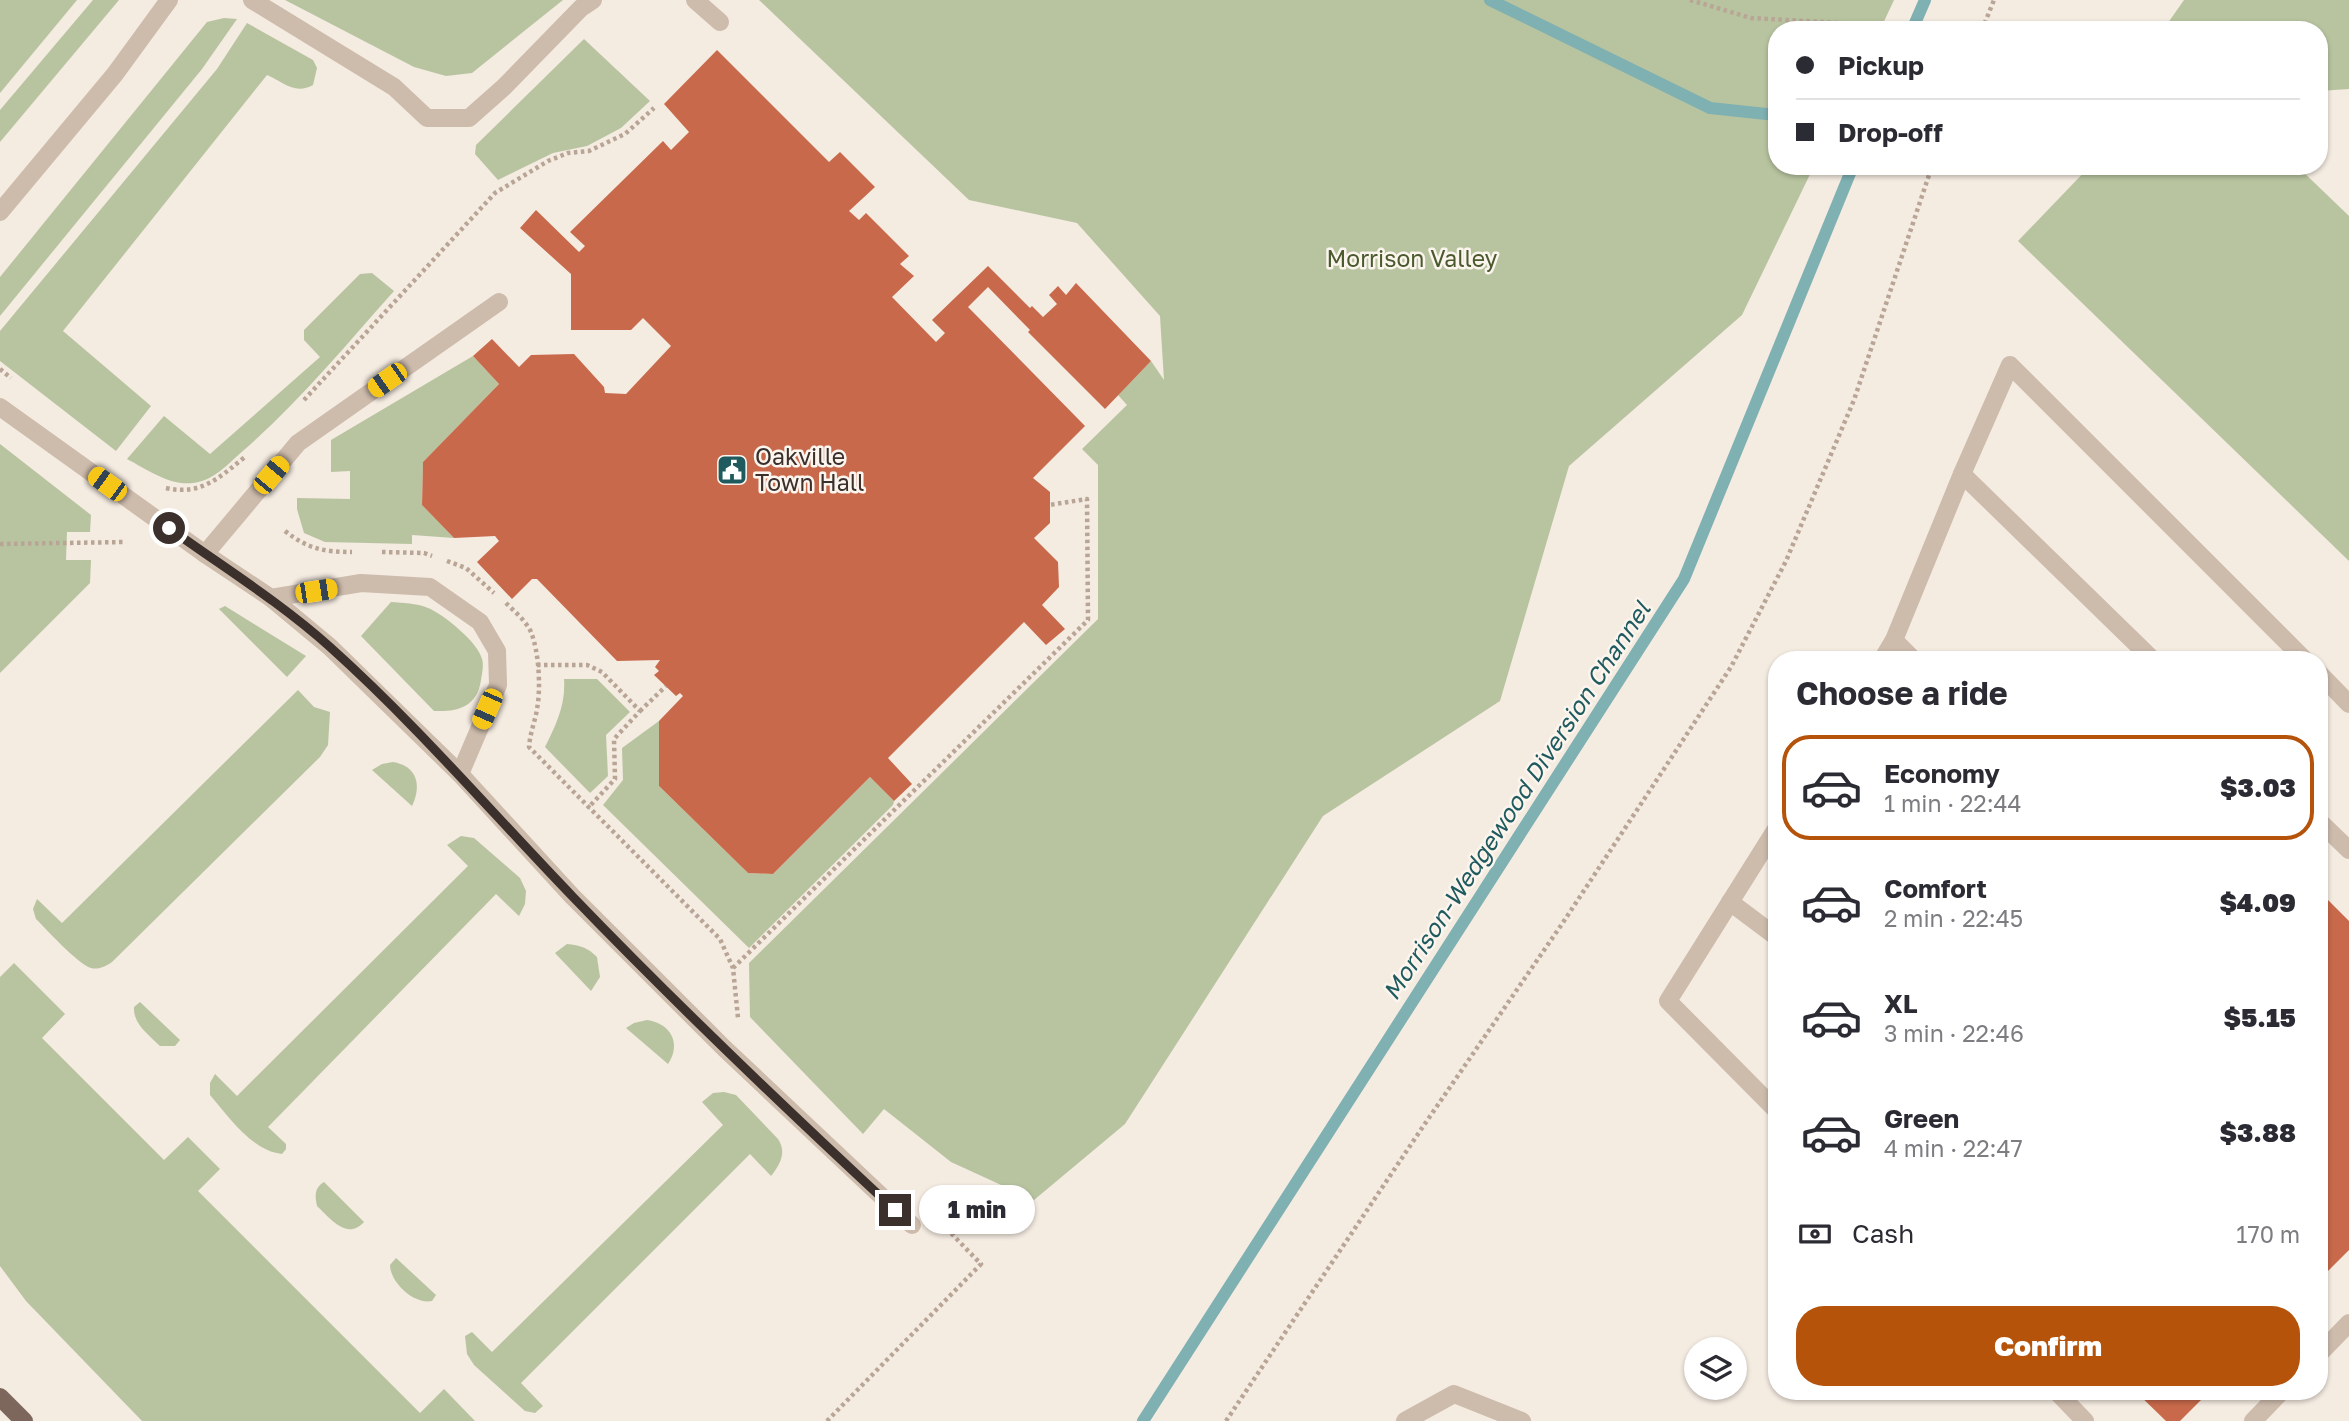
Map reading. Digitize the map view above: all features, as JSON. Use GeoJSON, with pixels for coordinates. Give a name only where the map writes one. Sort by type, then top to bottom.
{"type":"FeatureCollection","features":[{"type":"Feature","properties":{"kind":"main road"},"geometry":{"type":"LineString","coordinates":[[0,1397],[24,1421]]}},
{"type":"Feature","properties":{"kind":"street"},"geometry":{"type":"LineString","coordinates":[[0,212],[115,74],[169,0]]}},
{"type":"Feature","properties":{"kind":"street"},"geometry":{"type":"LineString","coordinates":[[252,0],[394,87],[427,118],[469,118],[504,87],[581,8],[593,0]]}},
{"type":"Feature","properties":{"kind":"street"},"geometry":{"type":"LineString","coordinates":[[695,0],[720,22]]}},
{"type":"Feature","properties":{"kind":"street"},"geometry":{"type":"LineString","coordinates":[[205,554],[298,443],[499,302]]}},
{"type":"Feature","properties":{"kind":"street"},"geometry":{"type":"LineString","coordinates":[[1887,651],[2010,365],[2296,651]]}},
{"type":"Feature","properties":{"kind":"street"},"geometry":{"type":"LineString","coordinates":[[0,407],[271,598],[330,647],[460,774],[572,896],[723,1048],[912,1225]]}},
{"type":"Feature","properties":{"kind":"street"},"geometry":{"type":"LineString","coordinates":[[1962,474],[2144,651]]}},
{"type":"Feature","properties":{"kind":"street"},"geometry":{"type":"LineString","coordinates":[[271,598],[361,583],[430,587],[480,622],[497,651],[498,685],[460,774]]}},
{"type":"Feature","properties":{"kind":"street"},"geometry":{"type":"LineString","coordinates":[[1894,639],[1905,651]]}},
{"type":"Feature","properties":{"kind":"street"},"geometry":{"type":"LineString","coordinates":[[2328,682],[2349,704]]}},
{"type":"Feature","properties":{"kind":"street"},"geometry":{"type":"LineString","coordinates":[[2328,830],[2349,850]]}},
{"type":"Feature","properties":{"kind":"street"},"geometry":{"type":"LineString","coordinates":[[1768,842],[1668,1001],[1768,1102]]}},
{"type":"Feature","properties":{"kind":"street"},"geometry":{"type":"LineString","coordinates":[[1730,902],[1768,930]]}},
{"type":"Feature","properties":{"kind":"street"},"geometry":{"type":"LineString","coordinates":[[2328,1345],[2349,1323]]}},
{"type":"Feature","properties":{"kind":"street"},"geometry":{"type":"LineString","coordinates":[[1405,1421],[1454,1394],[1498,1416],[1522,1421]]}},
{"type":"Feature","properties":{"kind":"street"},"geometry":{"type":"LineString","coordinates":[[2065,1400],[2085,1421]]}},
{"type":"Feature","properties":{"kind":"street"},"geometry":{"type":"LineString","coordinates":[[2253,1421],[2273,1400]]}},
{"type":"Feature","properties":{"kind":"path"},"geometry":{"type":"LineString","coordinates":[[1690,0],[1751,18],[1814,21]]}},
{"type":"Feature","properties":{"kind":"path"},"geometry":{"type":"LineString","coordinates":[[1986,21],[1994,0]]}},
{"type":"Feature","properties":{"kind":"path"},"geometry":{"type":"LineString","coordinates":[[302,403],[495,193],[548,161],[568,153],[589,151],[625,134],[654,108]]}},
{"type":"Feature","properties":{"kind":"path"},"geometry":{"type":"LineString","coordinates":[[1226,1421],[1731,667],[1786,561],[1854,400],[1929,175]]}},
{"type":"Feature","properties":{"kind":"path"},"geometry":{"type":"LineString","coordinates":[[0,369],[21,386]]}},
{"type":"Feature","properties":{"kind":"path"},"geometry":{"type":"LineString","coordinates":[[163,487],[186,492],[204,486],[251,452]]}},
{"type":"Feature","properties":{"kind":"path"},"geometry":{"type":"LineString","coordinates":[[733,968],[1088,620],[1087,499],[1049,505]]}},
{"type":"Feature","properties":{"kind":"path"},"geometry":{"type":"LineString","coordinates":[[285,531],[303,545],[330,552],[359,552]]}},
{"type":"Feature","properties":{"kind":"path"},"geometry":{"type":"LineString","coordinates":[[0,544],[126,542]]}},
{"type":"Feature","properties":{"kind":"path"},"geometry":{"type":"LineString","coordinates":[[373,552],[424,553],[435,557]]}},
{"type":"Feature","properties":{"kind":"path"},"geometry":{"type":"LineString","coordinates":[[445,560],[466,568],[520,616],[531,633],[539,685],[537,712],[530,729],[529,747],[720,939],[733,968],[737,1017],[747,1027]]}},
{"type":"Feature","properties":{"kind":"path"},"geometry":{"type":"LineString","coordinates":[[537,665],[587,665],[602,672],[640,711]]}},
{"type":"Feature","properties":{"kind":"path"},"geometry":{"type":"LineString","coordinates":[[588,808],[615,779],[614,739],[666,686]]}},
{"type":"Feature","properties":{"kind":"path"},"geometry":{"type":"LineString","coordinates":[[827,1421],[981,1264],[933,1215]]}},
{"type":"Feature","properties":{"kind":"green space"},"geometry":{"type":"Polygon","coordinates":[[[0,0],[77,0],[0,93],[0,0]]]}},
{"type":"Feature","properties":{"kind":"green space"},"geometry":{"type":"Polygon","coordinates":[[[93,0],[119,0],[0,142],[0,110],[93,0]]]}},
{"type":"Feature","properties":{"kind":"green space"},"geometry":{"type":"Polygon","coordinates":[[[285,0],[563,0],[472,73],[446,76],[414,67],[285,0]]]}},
{"type":"Feature","properties":{"kind":"green space","name":"Morrison Valley"},"geometry":{"type":"Polygon","coordinates":[[[759,0],[1894,0],[1884,21],[1768,21],[1768,175],[1810,175],[1742,315],[1569,466],[1500,701],[1323,816],[1125,1124],[1034,1200],[951,1162],[884,1109],[863,1134],[750,1017],[749,963],[1098,619],[1098,465],[1082,449],[1127,405],[1118,395],[1151,361],[1164,380],[1160,316],[1077,223],[969,200],[759,0]]]}},
{"type":"Feature","properties":{"kind":"green space"},"geometry":{"type":"Polygon","coordinates":[[[2184,0],[2349,0],[2349,89],[2328,90],[2328,21],[2169,21],[2184,0]]]}},
{"type":"Feature","properties":{"kind":"green space"},"geometry":{"type":"Polygon","coordinates":[[[224,18],[237,19],[202,69],[0,316],[0,277],[207,22],[224,18]]]}},
{"type":"Feature","properties":{"kind":"green space"},"geometry":{"type":"Polygon","coordinates":[[[247,23],[313,60],[317,68],[313,85],[295,88],[267,75],[63,331],[151,406],[116,451],[0,361],[0,331],[217,69],[247,23]]]}},
{"type":"Feature","properties":{"kind":"green space"},"geometry":{"type":"Polygon","coordinates":[[[584,39],[650,101],[621,128],[587,146],[553,153],[498,180],[475,154],[476,145],[584,39]]]}},
{"type":"Feature","properties":{"kind":"green space"},"geometry":{"type":"Polygon","coordinates":[[[2081,175],[2306,175],[2349,216],[2349,561],[2018,241],[2081,175]]]}},
{"type":"Feature","properties":{"kind":"green space"},"geometry":{"type":"Polygon","coordinates":[[[372,273],[394,291],[303,393],[219,472],[202,481],[182,483],[163,478],[127,459],[164,416],[210,454],[320,357],[304,340],[304,330],[360,274],[372,273]]]}},
{"type":"Feature","properties":{"kind":"green space"},"geometry":{"type":"Polygon","coordinates":[[[473,356],[499,384],[423,462],[422,505],[454,538],[412,535],[412,544],[325,542],[304,533],[297,509],[297,498],[350,499],[350,471],[331,472],[331,440],[473,356]]]}},
{"type":"Feature","properties":{"kind":"green space"},"geometry":{"type":"Polygon","coordinates":[[[0,444],[91,515],[90,532],[67,532],[66,560],[91,560],[90,583],[0,673],[0,444]]]}},
{"type":"Feature","properties":{"kind":"green space"},"geometry":{"type":"Polygon","coordinates":[[[391,602],[419,605],[434,611],[451,622],[474,645],[482,659],[483,667],[479,689],[471,702],[458,709],[434,711],[361,636],[391,602]]]}},
{"type":"Feature","properties":{"kind":"green space"},"geometry":{"type":"Polygon","coordinates":[[[225,606],[306,656],[287,677],[219,609],[225,606]]]}},
{"type":"Feature","properties":{"kind":"green space"},"geometry":{"type":"Polygon","coordinates":[[[564,679],[597,679],[630,712],[606,735],[608,776],[590,793],[545,747],[562,706],[564,679]]]}},
{"type":"Feature","properties":{"kind":"green space"},"geometry":{"type":"Polygon","coordinates":[[[298,690],[314,707],[330,712],[328,745],[320,757],[112,962],[91,968],[78,960],[36,919],[33,909],[37,899],[62,923],[298,690]]]}},
{"type":"Feature","properties":{"kind":"green space"},"geometry":{"type":"Polygon","coordinates":[[[659,721],[659,786],[748,873],[773,874],[870,777],[894,801],[893,805],[749,948],[603,805],[623,780],[622,748],[659,721]]]}},
{"type":"Feature","properties":{"kind":"green space"},"geometry":{"type":"Polygon","coordinates":[[[393,762],[407,768],[415,778],[417,791],[412,806],[372,770],[393,762]]]}},
{"type":"Feature","properties":{"kind":"green space"},"geometry":{"type":"Polygon","coordinates":[[[461,836],[474,838],[520,878],[526,891],[525,904],[519,916],[496,894],[268,1127],[286,1144],[282,1154],[261,1147],[233,1123],[210,1095],[210,1083],[215,1074],[237,1096],[468,866],[447,845],[461,836]]]}},
{"type":"Feature","properties":{"kind":"green space"},"geometry":{"type":"Polygon","coordinates":[[[567,944],[584,948],[597,957],[600,977],[591,991],[555,953],[567,944]]]}},
{"type":"Feature","properties":{"kind":"green space"},"geometry":{"type":"Polygon","coordinates":[[[14,963],[65,1014],[42,1038],[164,1160],[188,1137],[220,1169],[198,1191],[420,1413],[444,1389],[475,1421],[142,1421],[26,1301],[0,1266],[0,977],[14,963]]]}},
{"type":"Feature","properties":{"kind":"green space"},"geometry":{"type":"Polygon","coordinates":[[[140,1002],[180,1040],[175,1046],[160,1046],[142,1028],[134,1013],[134,1007],[140,1002]]]}},
{"type":"Feature","properties":{"kind":"green space"},"geometry":{"type":"Polygon","coordinates":[[[647,1020],[662,1025],[671,1035],[674,1049],[668,1064],[626,1028],[647,1020]]]}},
{"type":"Feature","properties":{"kind":"green space"},"geometry":{"type":"Polygon","coordinates":[[[713,1093],[736,1095],[778,1139],[782,1154],[777,1167],[771,1176],[750,1154],[521,1383],[543,1406],[535,1413],[525,1411],[474,1365],[467,1354],[465,1336],[472,1332],[492,1352],[723,1125],[702,1102],[713,1093]]]}},
{"type":"Feature","properties":{"kind":"green space"},"geometry":{"type":"Polygon","coordinates":[[[324,1182],[364,1222],[351,1229],[339,1226],[317,1206],[316,1192],[324,1182]]]}},
{"type":"Feature","properties":{"kind":"green space"},"geometry":{"type":"Polygon","coordinates":[[[396,1258],[436,1295],[432,1301],[418,1299],[404,1291],[391,1272],[390,1265],[396,1258]]]}},
{"type":"Feature","properties":{"kind":"building","name":"Oakville Town Hall"},"geometry":{"type":"Polygon","coordinates":[[[717,50],[829,162],[840,152],[875,187],[849,211],[859,220],[866,213],[909,256],[900,264],[914,276],[892,297],[936,342],[945,333],[932,320],[988,266],[1030,308],[1032,306],[1043,317],[1057,304],[1049,295],[1058,286],[1066,295],[1076,283],[1151,361],[1105,409],[1028,332],[1030,330],[988,287],[968,307],[1085,426],[1033,478],[1050,492],[1050,523],[1034,538],[1058,562],[1059,587],[1042,605],[1065,629],[1046,645],[1024,622],[888,758],[912,784],[894,801],[870,777],[773,874],[748,873],[659,786],[659,721],[683,696],[680,693],[676,696],[654,675],[659,671],[655,667],[660,660],[617,661],[537,579],[532,579],[512,599],[477,562],[499,541],[495,536],[454,538],[422,505],[423,462],[499,384],[473,356],[492,339],[519,367],[531,355],[574,354],[604,387],[605,393],[626,394],[671,346],[643,318],[631,330],[571,330],[571,274],[520,228],[536,210],[579,252],[585,246],[570,232],[663,141],[671,150],[689,132],[664,104],[717,50]]]}},
{"type":"Feature","properties":{"kind":"building"},"geometry":{"type":"Polygon","coordinates":[[[2328,900],[2349,921],[2349,1250],[2328,1271],[2328,900]]]}},
{"type":"Feature","properties":{"kind":"building"},"geometry":{"type":"Polygon","coordinates":[[[2144,1400],[2201,1400],[2180,1421],[2166,1421],[2144,1400]]]}},
{"type":"Feature","properties":{"kind":"waterway"},"geometry":{"type":"LineString","coordinates":[[1490,0],[1710,108],[1768,114]]}},
{"type":"Feature","properties":{"kind":"waterway","name":"Morrison-Wedgewood Diversion Channel"},"geometry":{"type":"LineString","coordinates":[[1916,21],[1925,0]]}},
{"type":"Feature","properties":{"kind":"waterway","name":"Morrison-Wedgewood Diversion Channel"},"geometry":{"type":"LineString","coordinates":[[1143,1421],[1684,579],[1849,175]]}},
{"type":"Feature","properties":{"kind":"place","name":"Oakville Town Hall"},"geometry":{"type":"Point","coordinates":[732,470]}},
{"type":"Feature","properties":{"kind":"route"},"geometry":{"type":"LineString","coordinates":[[169,528],[271,598],[330,647],[460,774],[572,896],[723,1048],[895,1210]]}}]}
